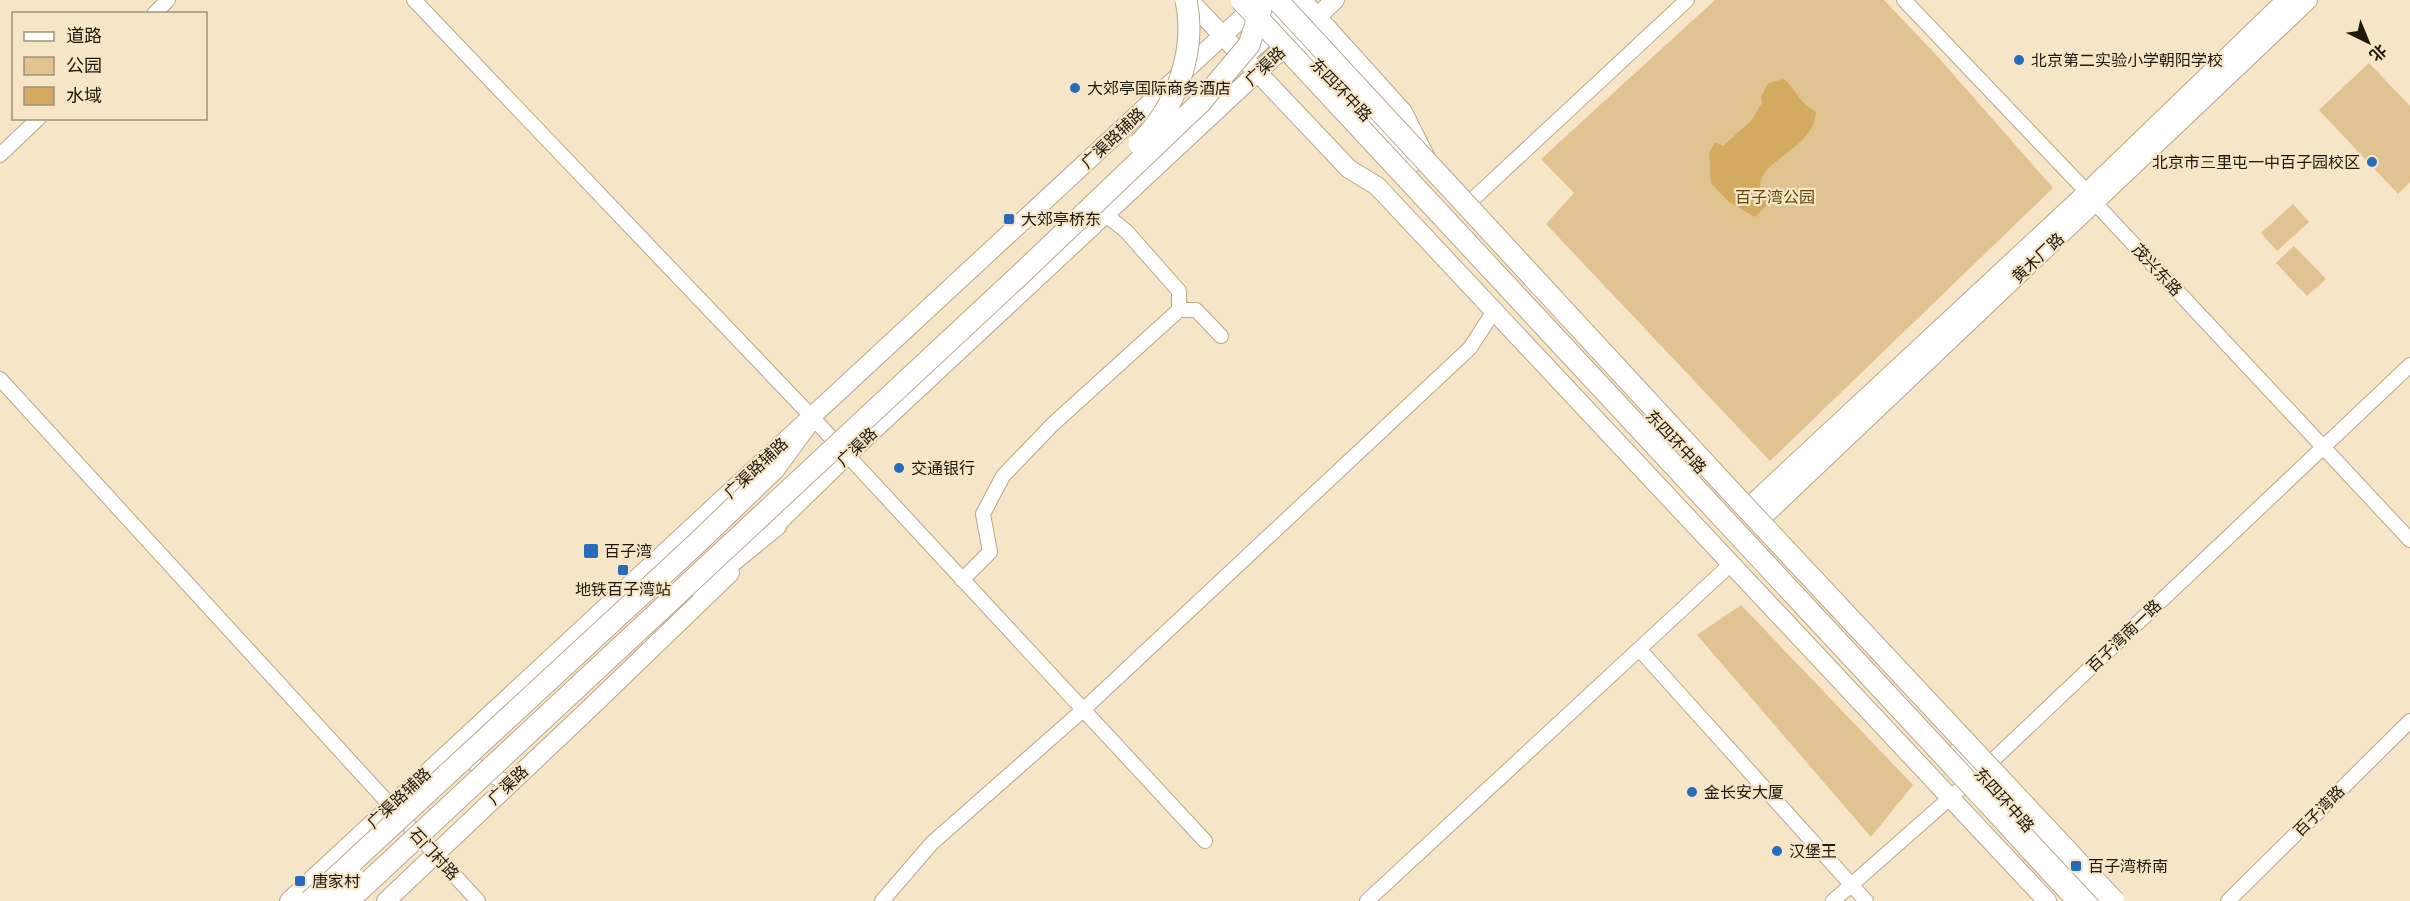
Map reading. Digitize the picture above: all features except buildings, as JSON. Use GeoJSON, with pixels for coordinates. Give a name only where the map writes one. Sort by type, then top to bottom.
{"type":"FeatureCollection","features":[{"type":"Feature","properties":{"kind":"highway","name":"广渠路"},"geometry":{"type":"LineString","coordinates":[[329,901],[1084,199],[1154,130],[1170,103],[1188,53],[1191,21],[1188,0]]}},
{"type":"Feature","properties":{"kind":"highway","name":"东四环中路"},"geometry":{"type":"LineString","coordinates":[[1279,0],[1721,480],[2114,901]]}},
{"type":"Feature","properties":{"kind":"highway","name":"广渠路"},"geometry":{"type":"LineString","coordinates":[[348,901],[1024,271],[1200,103],[1249,45],[1255,2]]}},
{"type":"Feature","properties":{"kind":"highway","name":"东四环中路"},"geometry":{"type":"LineString","coordinates":[[1255,2],[2078,901]]}},
{"type":"Feature","properties":{"kind":"highway"},"geometry":{"type":"LineString","coordinates":[[310,901],[774,469],[812,417]]}},
{"type":"Feature","properties":{"kind":"highway"},"geometry":{"type":"LineString","coordinates":[[368,901],[700,587],[776,525]]}},
{"type":"Feature","properties":{"kind":"main road","name":"东四环中路"},"geometry":{"type":"LineString","coordinates":[[1188,0],[1349,169],[1377,186],[1731,564],[1956,793],[2070,901]]}},
{"type":"Feature","properties":{"kind":"main road"},"geometry":{"type":"LineString","coordinates":[[1106,215],[1103,199],[1114,182],[1272,30],[1279,0]]}},
{"type":"Feature","properties":{"kind":"main road","name":"东四环中路"},"geometry":{"type":"LineString","coordinates":[[1302,0],[1403,112],[1420,144]]}},
{"type":"Feature","properties":{"kind":"main road","name":"广渠路"},"geometry":{"type":"LineString","coordinates":[[386,901],[707,596],[847,456],[1335,0]]}},
{"type":"Feature","properties":{"kind":"main road"},"geometry":{"type":"LineString","coordinates":[[2091,198],[2286,0]]}},
{"type":"Feature","properties":{"kind":"main road"},"geometry":{"type":"LineString","coordinates":[[1760,508],[2091,198],[2308,0]]}},
{"type":"Feature","properties":{"kind":"main road","name":"东四环中路"},"geometry":{"type":"LineString","coordinates":[[1255,2],[1272,30],[1280,52],[1956,793],[2047,901]]}},
{"type":"Feature","properties":{"kind":"main road"},"geometry":{"type":"LineString","coordinates":[[1224,36],[1255,2]]}},
{"type":"Feature","properties":{"kind":"main road","name":"东四环中路"},"geometry":{"type":"LineString","coordinates":[[1272,30],[1294,39],[1363,114],[1437,182],[2068,873],[2098,901]]}},
{"type":"Feature","properties":{"kind":"main road","name":"广渠路辅路"},"geometry":{"type":"LineString","coordinates":[[289,901],[1224,36]]}},
{"type":"Feature","properties":{"kind":"main road"},"geometry":{"type":"LineString","coordinates":[[1163,161],[1169,138],[1189,110]]}},
{"type":"Feature","properties":{"kind":"main road"},"geometry":{"type":"LineString","coordinates":[[1350,127],[1363,114]]}},
{"type":"Feature","properties":{"kind":"main road"},"geometry":{"type":"LineString","coordinates":[[1420,144],[1437,182]]}},
{"type":"Feature","properties":{"kind":"main road"},"geometry":{"type":"LineString","coordinates":[[1377,186],[1418,201]]}},
{"type":"Feature","properties":{"kind":"street"},"geometry":{"type":"LineString","coordinates":[[155,12],[168,0]]}},
{"type":"Feature","properties":{"kind":"street"},"geometry":{"type":"LineString","coordinates":[[414,0],[812,417],[1205,841]]}},
{"type":"Feature","properties":{"kind":"street"},"geometry":{"type":"LineString","coordinates":[[1472,200],[1687,0]]}},
{"type":"Feature","properties":{"kind":"street","name":"茂兴东路"},"geometry":{"type":"LineString","coordinates":[[1904,0],[2410,540]]}},
{"type":"Feature","properties":{"kind":"street"},"geometry":{"type":"LineString","coordinates":[[0,155],[37,120]]}},
{"type":"Feature","properties":{"kind":"street","name":"东四环中路"},"geometry":{"type":"LineString","coordinates":[[1420,144],[2123,901]]}},
{"type":"Feature","properties":{"kind":"street"},"geometry":{"type":"LineString","coordinates":[[1106,215],[1126,231],[1179,291],[1179,309]]}},
{"type":"Feature","properties":{"kind":"street"},"geometry":{"type":"LineString","coordinates":[[962,580],[990,552],[983,514],[1003,476],[1053,424],[1179,309],[1196,310],[1221,336]]}},
{"type":"Feature","properties":{"kind":"street"},"geometry":{"type":"LineString","coordinates":[[882,901],[932,843],[1083,710],[1470,348],[1494,311]]}},
{"type":"Feature","properties":{"kind":"street","name":"百子湾南一路"},"geometry":{"type":"LineString","coordinates":[[1833,901],[1993,760],[2410,365]]}},
{"type":"Feature","properties":{"kind":"street","name":"石门村路"},"geometry":{"type":"LineString","coordinates":[[0,379],[478,901]]}},
{"type":"Feature","properties":{"kind":"street"},"geometry":{"type":"LineString","coordinates":[[1367,901],[1731,564]]}},
{"type":"Feature","properties":{"kind":"street"},"geometry":{"type":"LineString","coordinates":[[1640,650],[1866,901]]}},
{"type":"Feature","properties":{"kind":"street","name":"百子湾路"},"geometry":{"type":"LineString","coordinates":[[2228,901],[2410,720]]}},
{"type":"Feature","properties":{"kind":"street"},"geometry":{"type":"LineString","coordinates":[[470,732],[467,747],[471,760],[489,777],[512,782]]}},
{"type":"Feature","properties":{"kind":"street"},"geometry":{"type":"LineString","coordinates":[[313,879],[342,878],[354,885],[358,901]]}},
{"type":"Feature","properties":{"kind":"green space","name":"百子湾公园"},"geometry":{"type":"Polygon","coordinates":[[[1715,0],[1884,0],[1939,58],[2053,188],[1770,461],[1546,224],[1574,193],[1541,159],[1715,0]]]}},
{"type":"Feature","properties":{"kind":"green space"},"geometry":{"type":"Polygon","coordinates":[[[2369,63],[2410,106],[2410,182],[2398,194],[2319,110],[2369,63]]]}},
{"type":"Feature","properties":{"kind":"green space"},"geometry":{"type":"Polygon","coordinates":[[[2293,204],[2309,222],[2277,251],[2261,233],[2293,204]]]}},
{"type":"Feature","properties":{"kind":"green space"},"geometry":{"type":"Polygon","coordinates":[[[2294,246],[2326,279],[2307,296],[2276,263],[2294,246]]]}},
{"type":"Feature","properties":{"kind":"green space"},"geometry":{"type":"Polygon","coordinates":[[[1741,605],[1913,785],[1871,837],[1697,635],[1741,605]]]}},
{"type":"Feature","properties":{"kind":"water"},"geometry":{"type":"Polygon","coordinates":[[[1784,79],[1802,101],[1816,112],[1813,125],[1806,135],[1768,168],[1762,177],[1760,186],[1770,202],[1755,217],[1729,202],[1711,183],[1709,153],[1715,142],[1723,146],[1751,121],[1762,103],[1761,97],[1768,83],[1784,79]]]}},
{"type":"Feature","properties":{"kind":"place","name":"北京第二实验小学朝阳学校"},"geometry":{"type":"Point","coordinates":[2019,60]}},
{"type":"Feature","properties":{"kind":"place","name":"大郊亭国际商务酒店"},"geometry":{"type":"Point","coordinates":[1075,88]}},
{"type":"Feature","properties":{"kind":"place","name":"北京市三里屯一中百子园校区"},"geometry":{"type":"Point","coordinates":[2372,162]}},
{"type":"Feature","properties":{"kind":"place","name":"大郊亭桥东"},"geometry":{"type":"Point","coordinates":[1009,219]}},
{"type":"Feature","properties":{"kind":"place","name":"交通银行"},"geometry":{"type":"Point","coordinates":[899,468]}},
{"type":"Feature","properties":{"kind":"place","name":"百子湾"},"geometry":{"type":"Point","coordinates":[591,551]}},
{"type":"Feature","properties":{"kind":"place","name":"地铁百子湾站"},"geometry":{"type":"Point","coordinates":[623,570]}},
{"type":"Feature","properties":{"kind":"place","name":"金长安大厦"},"geometry":{"type":"Point","coordinates":[1692,792]}},
{"type":"Feature","properties":{"kind":"place","name":"汉堡王"},"geometry":{"type":"Point","coordinates":[1777,851]}},
{"type":"Feature","properties":{"kind":"place","name":"百子湾桥南"},"geometry":{"type":"Point","coordinates":[2076,866]}},
{"type":"Feature","properties":{"kind":"place","name":"唐家村"},"geometry":{"type":"Point","coordinates":[300,881]}}]}
